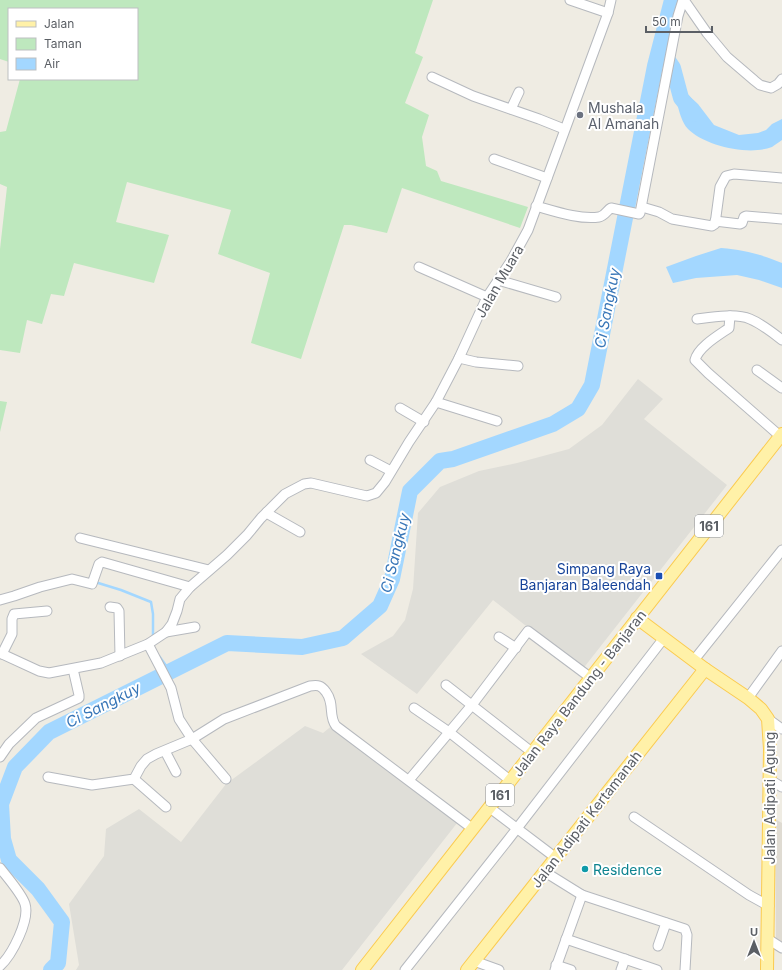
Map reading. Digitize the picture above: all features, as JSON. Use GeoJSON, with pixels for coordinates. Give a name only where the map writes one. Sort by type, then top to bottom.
{"type":"FeatureCollection","features":[{"type":"Feature","properties":{"kind":"main road","name":"Jalan Raya Bandung - Banjaran"},"geometry":{"type":"LineString","coordinates":[[362,970],[781,435]]}},
{"type":"Feature","properties":{"kind":"main road","name":"Jalan Adipati Agung"},"geometry":{"type":"LineString","coordinates":[[637,618],[705,669],[748,698],[760,709],[768,720],[770,749],[769,969]]}},
{"type":"Feature","properties":{"kind":"main road","name":"Jalan Adipati Kertamanah"},"geometry":{"type":"LineString","coordinates":[[470,965],[705,669]]}},
{"type":"Feature","properties":{"kind":"street"},"geometry":{"type":"LineString","coordinates":[[570,0],[608,13]]}},
{"type":"Feature","properties":{"kind":"street","name":"Jalan Muara"},"geometry":{"type":"LineString","coordinates":[[267,512],[285,494],[304,484],[319,484],[345,492],[367,496],[376,493],[385,482],[436,402],[459,358],[487,297],[511,261],[524,237],[608,13],[611,0]]}},
{"type":"Feature","properties":{"kind":"street"},"geometry":{"type":"LineString","coordinates":[[640,210],[678,16],[684,0]]}},
{"type":"Feature","properties":{"kind":"street"},"geometry":{"type":"LineString","coordinates":[[684,0],[726,57],[755,82],[771,88],[778,84],[782,79]]}},
{"type":"Feature","properties":{"kind":"street"},"geometry":{"type":"LineString","coordinates":[[432,77],[473,96],[564,129]]}},
{"type":"Feature","properties":{"kind":"street"},"geometry":{"type":"LineString","coordinates":[[511,109],[519,92]]}},
{"type":"Feature","properties":{"kind":"street"},"geometry":{"type":"LineString","coordinates":[[494,159],[547,178]]}},
{"type":"Feature","properties":{"kind":"street"},"geometry":{"type":"LineString","coordinates":[[536,206],[576,216],[589,217],[599,217],[606,214],[611,208],[659,212],[672,219],[714,226],[720,187],[726,176],[734,174],[782,178]]}},
{"type":"Feature","properties":{"kind":"street"},"geometry":{"type":"LineString","coordinates":[[715,221],[740,224],[746,216],[782,219]]}},
{"type":"Feature","properties":{"kind":"street"},"geometry":{"type":"LineString","coordinates":[[419,267],[487,297]]}},
{"type":"Feature","properties":{"kind":"street"},"geometry":{"type":"LineString","coordinates":[[498,280],[556,297]]}},
{"type":"Feature","properties":{"kind":"street"},"geometry":{"type":"LineString","coordinates":[[697,319],[730,316],[752,320],[782,340]]}},
{"type":"Feature","properties":{"kind":"street"},"geometry":{"type":"LineString","coordinates":[[730,316],[729,328],[714,338],[699,352],[695,360],[708,373],[781,435]]}},
{"type":"Feature","properties":{"kind":"street"},"geometry":{"type":"LineString","coordinates":[[459,358],[476,362],[518,366]]}},
{"type":"Feature","properties":{"kind":"street"},"geometry":{"type":"LineString","coordinates":[[757,370],[782,388]]}},
{"type":"Feature","properties":{"kind":"street"},"geometry":{"type":"LineString","coordinates":[[436,402],[497,420]]}},
{"type":"Feature","properties":{"kind":"street"},"geometry":{"type":"LineString","coordinates":[[400,408],[424,422]]}},
{"type":"Feature","properties":{"kind":"street"},"geometry":{"type":"LineString","coordinates":[[370,460],[391,471]]}},
{"type":"Feature","properties":{"kind":"street"},"geometry":{"type":"LineString","coordinates":[[47,611],[14,614],[12,619],[12,634],[1,654],[44,673],[101,663],[149,647],[166,632],[172,624],[180,599],[190,586],[227,555],[267,512],[300,532]]}},
{"type":"Feature","properties":{"kind":"street"},"geometry":{"type":"LineString","coordinates":[[80,538],[209,570]]}},
{"type":"Feature","properties":{"kind":"street"},"geometry":{"type":"LineString","coordinates":[[694,660],[782,550]]}},
{"type":"Feature","properties":{"kind":"street"},"geometry":{"type":"LineString","coordinates":[[0,600],[40,587],[72,580],[92,584],[99,564],[102,562],[190,586]]}},
{"type":"Feature","properties":{"kind":"street"},"geometry":{"type":"LineString","coordinates":[[110,607],[118,608],[119,612],[120,656]]}},
{"type":"Feature","properties":{"kind":"street"},"geometry":{"type":"LineString","coordinates":[[166,632],[195,627]]}},
{"type":"Feature","properties":{"kind":"street"},"geometry":{"type":"LineString","coordinates":[[409,780],[472,705],[527,632],[530,631],[591,678]]}},
{"type":"Feature","properties":{"kind":"street"},"geometry":{"type":"LineString","coordinates":[[499,637],[516,648]]}},
{"type":"Feature","properties":{"kind":"street"},"geometry":{"type":"LineString","coordinates":[[406,970],[664,638]]}},
{"type":"Feature","properties":{"kind":"street"},"geometry":{"type":"LineString","coordinates":[[149,647],[171,688],[179,719],[192,739],[226,779]]}},
{"type":"Feature","properties":{"kind":"street"},"geometry":{"type":"LineString","coordinates":[[748,698],[782,651]]}},
{"type":"Feature","properties":{"kind":"street"},"geometry":{"type":"LineString","coordinates":[[0,756],[8,744],[36,718],[79,698],[73,669]]}},
{"type":"Feature","properties":{"kind":"street"},"geometry":{"type":"LineString","coordinates":[[134,779],[139,768],[147,759],[192,739],[224,719],[310,686],[318,685],[324,689],[331,700],[333,718],[336,726],[473,829]]}},
{"type":"Feature","properties":{"kind":"street"},"geometry":{"type":"LineString","coordinates":[[446,685],[533,753]]}},
{"type":"Feature","properties":{"kind":"street"},"geometry":{"type":"LineString","coordinates":[[414,708],[449,732],[511,781]]}},
{"type":"Feature","properties":{"kind":"street"},"geometry":{"type":"LineString","coordinates":[[768,720],[782,729]]}},
{"type":"Feature","properties":{"kind":"street"},"geometry":{"type":"LineString","coordinates":[[165,751],[176,772]]}},
{"type":"Feature","properties":{"kind":"street"},"geometry":{"type":"LineString","coordinates":[[48,778],[92,785],[134,779],[166,807]]}},
{"type":"Feature","properties":{"kind":"street"},"geometry":{"type":"LineString","coordinates":[[770,780],[782,787]]}},
{"type":"Feature","properties":{"kind":"street"},"geometry":{"type":"LineString","coordinates":[[490,808],[556,858]]}},
{"type":"Feature","properties":{"kind":"street"},"geometry":{"type":"LineString","coordinates":[[634,816],[749,895],[769,906]]}},
{"type":"Feature","properties":{"kind":"street"},"geometry":{"type":"LineString","coordinates":[[0,868],[22,898],[26,910],[18,939],[0,966]]}},
{"type":"Feature","properties":{"kind":"street"},"geometry":{"type":"LineString","coordinates":[[544,872],[582,896],[666,923],[686,931],[685,970]]}},
{"type":"Feature","properties":{"kind":"street"},"geometry":{"type":"LineString","coordinates":[[570,970],[556,968],[582,896]]}},
{"type":"Feature","properties":{"kind":"street"},"geometry":{"type":"LineString","coordinates":[[658,946],[666,923]]}},
{"type":"Feature","properties":{"kind":"street"},"geometry":{"type":"LineString","coordinates":[[566,939],[657,970]]}},
{"type":"Feature","properties":{"kind":"street"},"geometry":{"type":"LineString","coordinates":[[768,939],[782,948]]}},
{"type":"Feature","properties":{"kind":"street"},"geometry":{"type":"LineString","coordinates":[[621,970],[625,959]]}},
{"type":"Feature","properties":{"kind":"street"},"geometry":{"type":"LineString","coordinates":[[470,965],[499,970]]}},
{"type":"Feature","properties":{"kind":"shaded area"},"geometry":{"type":"Polygon","coordinates":[[[638,379],[663,399],[644,419],[727,485],[582,670],[493,600],[417,694],[361,654],[393,636],[405,620],[413,589],[418,513],[440,487],[479,471],[517,463],[569,449],[602,425],[638,379]]]}},
{"type":"Feature","properties":{"kind":"shaded area"},"geometry":{"type":"Polygon","coordinates":[[[334,724],[461,818],[342,970],[76,970],[79,965],[69,904],[104,856],[106,829],[139,809],[181,842],[226,784],[305,726],[323,733],[334,724]]]}},
{"type":"Feature","properties":{"kind":"shaded area"},"geometry":{"type":"Polygon","coordinates":[[[775,819],[782,823],[782,945],[776,941],[775,819]]]}},
{"type":"Feature","properties":{"kind":"green space"},"geometry":{"type":"Polygon","coordinates":[[[0,0],[433,0],[415,53],[423,57],[405,103],[429,115],[422,137],[426,166],[437,171],[441,181],[528,207],[520,228],[402,188],[387,233],[351,225],[344,225],[301,359],[251,343],[270,273],[218,254],[231,210],[127,182],[116,222],[169,235],[154,283],[74,263],[64,296],[51,294],[42,324],[27,320],[20,353],[0,350],[0,249],[7,187],[0,184],[0,132],[6,131],[20,80],[138,80],[138,8],[8,8],[8,62],[0,59],[0,0]]]}},
{"type":"Feature","properties":{"kind":"green space"},"geometry":{"type":"Polygon","coordinates":[[[0,401],[7,402],[0,432],[0,401]]]}},
{"type":"Feature","properties":{"kind":"water"},"geometry":{"type":"Polygon","coordinates":[[[686,93],[698,104],[714,125],[739,135],[758,133],[766,130],[772,124],[782,119],[782,140],[772,147],[762,150],[740,150],[716,145],[705,140],[688,129],[682,120],[677,103],[683,94],[686,93]]]}},
{"type":"Feature","properties":{"kind":"water"},"geometry":{"type":"Polygon","coordinates":[[[721,248],[752,253],[782,263],[782,288],[759,280],[737,275],[696,278],[673,283],[666,267],[721,248]]]}},
{"type":"Feature","properties":{"kind":"waterway","name":"Ci Sangkuy"},"geometry":{"type":"LineString","coordinates":[[51,970],[58,963],[62,922],[38,889],[9,860],[3,839],[1,804],[15,767],[49,732],[227,643],[302,647],[343,638],[380,606],[392,579],[410,491],[440,461],[453,459],[553,424],[578,409],[592,385],[655,66],[672,0]]}},
{"type":"Feature","properties":{"kind":"waterway"},"geometry":{"type":"LineString","coordinates":[[661,50],[673,68],[681,98],[694,114]]}},
{"type":"Feature","properties":{"kind":"waterway"},"geometry":{"type":"LineString","coordinates":[[95,582],[121,590],[151,602],[153,614],[153,637]]}},
{"type":"Feature","properties":{"kind":"waterway"},"geometry":{"type":"LineString","coordinates":[[159,656],[170,671]]}},
{"type":"Feature","properties":{"kind":"place","name":"Mushala Al Amanah"},"geometry":{"type":"Point","coordinates":[580,115]}},
{"type":"Feature","properties":{"kind":"place","name":"Simpang Raya Banjaran Baleendah"},"geometry":{"type":"Point","coordinates":[659,576]}},
{"type":"Feature","properties":{"kind":"place","name":"Residence"},"geometry":{"type":"Point","coordinates":[585,869]}}]}
